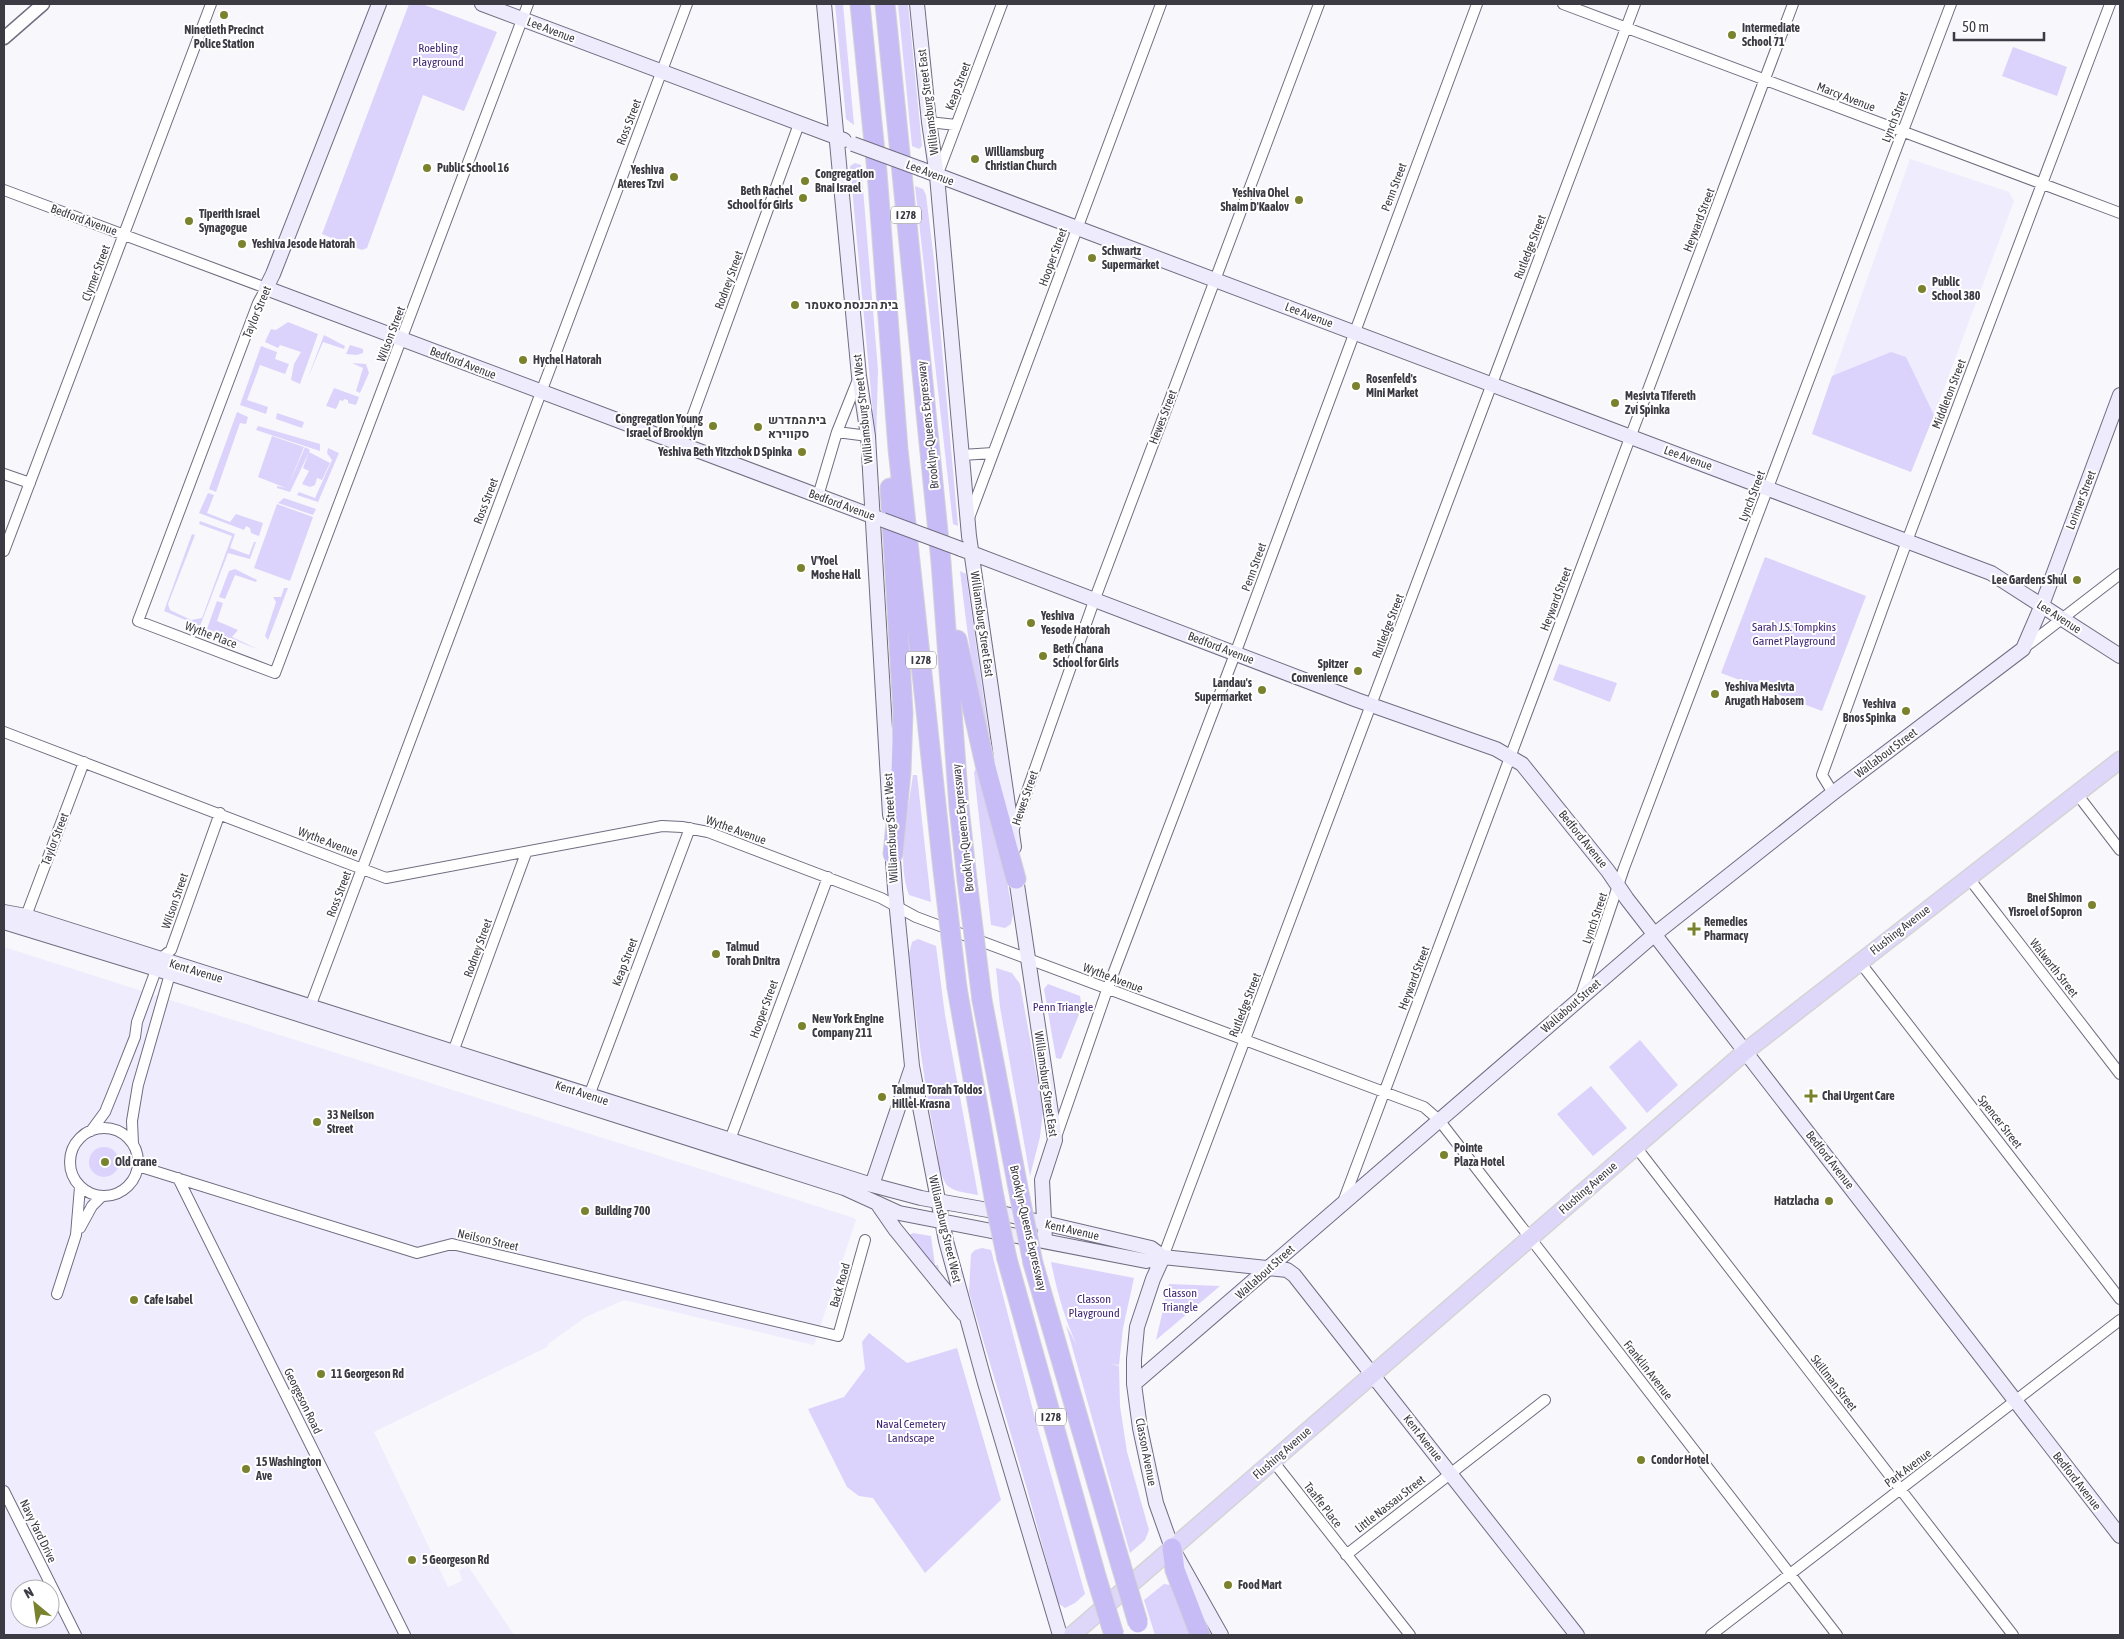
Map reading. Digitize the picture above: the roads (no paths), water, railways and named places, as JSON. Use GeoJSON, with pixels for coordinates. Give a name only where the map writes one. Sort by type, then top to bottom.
{"type":"FeatureCollection","features":[{"type":"Feature","properties":{"kind":"highway","name":"Brooklyn-Queens Expressway"},"geometry":{"type":"LineString","coordinates":[[860,4],[878,182],[898,449],[957,988],[994,1197],[1007,1259],[1114,1635]]}},
{"type":"Feature","properties":{"kind":"highway","name":"Brooklyn-Queens Expressway"},"geometry":{"type":"LineString","coordinates":[[885,4],[941,562],[959,807],[982,1000],[1034,1263],[1139,1629]]}},
{"type":"Feature","properties":{"kind":"highway"},"geometry":{"type":"LineString","coordinates":[[893,854],[901,772],[903,713],[889,467],[898,449]]}},
{"type":"Feature","properties":{"kind":"highway"},"geometry":{"type":"LineString","coordinates":[[941,562],[969,698],[1016,879]]}},
{"type":"Feature","properties":{"kind":"highway"},"geometry":{"type":"LineString","coordinates":[[1172,1548],[1175,1570],[1200,1635]]}},
{"type":"Feature","properties":{"kind":"main road","name":"Taylor Street"},"geometry":{"type":"LineString","coordinates":[[266,288],[379,4]]}},
{"type":"Feature","properties":{"kind":"main road","name":"Lee Avenue"},"geometry":{"type":"LineString","coordinates":[[482,4],[1991,573],[2120,656]]}},
{"type":"Feature","properties":{"kind":"main road","name":"Williamsburg Street West"},"geometry":{"type":"LineString","coordinates":[[824,4],[859,376],[878,518],[893,854],[912,1066],[946,1241],[966,1318],[1060,1635]]}},
{"type":"Feature","properties":{"kind":"main road","name":"Williamsburg Street East"},"geometry":{"type":"LineString","coordinates":[[917,4],[929,122],[937,176],[968,519],[966,551],[1013,832],[1016,879],[1055,1140],[1042,1180],[1045,1240]]}},
{"type":"Feature","properties":{"kind":"main road","name":"Bedford Avenue"},"geometry":{"type":"LineString","coordinates":[[266,288],[1371,705],[1496,749],[1522,764],[1608,871],[1618,887],[2120,1536]]}},
{"type":"Feature","properties":{"kind":"main road","name":"Lorimer Street"},"geometry":{"type":"LineString","coordinates":[[2042,605],[2120,395]]}},
{"type":"Feature","properties":{"kind":"main road","name":"Wallabout Street"},"geometry":{"type":"LineString","coordinates":[[1134,1384],[1655,934],[1833,793],[2023,649],[2042,605]]}},
{"type":"Feature","properties":{"kind":"main road","name":"Flushing Avenue"},"geometry":{"type":"LineString","coordinates":[[1072,1635],[1746,1051],[1859,961],[2120,760]]}},
{"type":"Feature","properties":{"kind":"main road","name":"Kent Avenue"},"geometry":{"type":"LineString","coordinates":[[4,912],[26,916],[164,966],[728,1145],[938,1202],[1151,1248],[1163,1257]]}},
{"type":"Feature","properties":{"kind":"main road","name":"Kent Avenue"},"geometry":{"type":"LineString","coordinates":[[4,922],[310,1007],[453,1052],[587,1100]]}},
{"type":"Feature","properties":{"kind":"main road"},"geometry":{"type":"LineString","coordinates":[[872,1185],[912,1066]]}},
{"type":"Feature","properties":{"kind":"main road","name":"Kent Avenue"},"geometry":{"type":"LineString","coordinates":[[728,1145],[852,1191],[899,1212],[1146,1261],[1163,1257],[1287,1270],[1294,1274],[1578,1635]]}},
{"type":"Feature","properties":{"kind":"main road"},"geometry":{"type":"LineString","coordinates":[[877,1202],[895,1229],[966,1318]]}},
{"type":"Feature","properties":{"kind":"main road","name":"Classon Avenue"},"geometry":{"type":"LineString","coordinates":[[1163,1257],[1153,1279],[1138,1326],[1134,1359],[1134,1384],[1147,1466],[1156,1503],[1172,1548],[1222,1635]]}},
{"type":"Feature","properties":{"kind":"street"},"geometry":{"type":"LineString","coordinates":[[4,38],[43,4]]}},
{"type":"Feature","properties":{"kind":"street","name":"Clymer Street"},"geometry":{"type":"LineString","coordinates":[[4,551],[211,4]]}},
{"type":"Feature","properties":{"kind":"street","name":"Wilson Street"},"geometry":{"type":"LineString","coordinates":[[275,673],[528,4]]}},
{"type":"Feature","properties":{"kind":"street","name":"Ross Street"},"geometry":{"type":"LineString","coordinates":[[310,1007],[687,4]]}},
{"type":"Feature","properties":{"kind":"street","name":"Keap Street"},"geometry":{"type":"LineString","coordinates":[[937,176],[1002,4]]}},
{"type":"Feature","properties":{"kind":"street","name":"Hooper Street"},"geometry":{"type":"LineString","coordinates":[[968,519],[1161,4]]}},
{"type":"Feature","properties":{"kind":"street","name":"Hewes Street"},"geometry":{"type":"LineString","coordinates":[[1013,832],[1094,601],[1319,4]]}},
{"type":"Feature","properties":{"kind":"street","name":"Penn Street"},"geometry":{"type":"LineString","coordinates":[[1055,1140],[1107,990],[1235,654],[1353,332],[1477,4]]}},
{"type":"Feature","properties":{"kind":"street","name":"Marcy Avenue"},"geometry":{"type":"LineString","coordinates":[[1563,4],[2120,213]]}},
{"type":"Feature","properties":{"kind":"street","name":"Rutledge Street"},"geometry":{"type":"LineString","coordinates":[[1163,1257],[1635,4]]}},
{"type":"Feature","properties":{"kind":"street","name":"Heyward Street"},"geometry":{"type":"LineString","coordinates":[[1343,1203],[1793,4]]}},
{"type":"Feature","properties":{"kind":"street","name":"Lynch Street"},"geometry":{"type":"LineString","coordinates":[[1580,999],[1618,887],[1951,4]]}},
{"type":"Feature","properties":{"kind":"street","name":"Middleton Street"},"geometry":{"type":"LineString","coordinates":[[1833,793],[1822,776],[1908,541],[2110,4]]}},
{"type":"Feature","properties":{"kind":"street"},"geometry":{"type":"LineString","coordinates":[[929,122],[956,126]]}},
{"type":"Feature","properties":{"kind":"street","name":"Rodney Street"},"geometry":{"type":"LineString","coordinates":[[682,445],[799,124]]}},
{"type":"Feature","properties":{"kind":"street","name":"Bedford Avenue"},"geometry":{"type":"LineString","coordinates":[[4,190],[266,288]]}},
{"type":"Feature","properties":{"kind":"street","name":"Taylor Street"},"geometry":{"type":"LineString","coordinates":[[138,621],[258,302],[266,288]]}},
{"type":"Feature","properties":{"kind":"street"},"geometry":{"type":"LineString","coordinates":[[818,496],[837,432],[859,376]]}},
{"type":"Feature","properties":{"kind":"street"},"geometry":{"type":"LineString","coordinates":[[837,432],[868,436]]}},
{"type":"Feature","properties":{"kind":"street"},"geometry":{"type":"LineString","coordinates":[[962,455],[993,453]]}},
{"type":"Feature","properties":{"kind":"street"},"geometry":{"type":"LineString","coordinates":[[4,474],[30,483]]}},
{"type":"Feature","properties":{"kind":"street","name":"Wallabout Street"},"geometry":{"type":"LineString","coordinates":[[2023,649],[2120,574]]}},
{"type":"Feature","properties":{"kind":"street","name":"Wythe Place"},"geometry":{"type":"LineString","coordinates":[[138,621],[275,673]]}},
{"type":"Feature","properties":{"kind":"street","name":"Wythe Avenue"},"geometry":{"type":"LineString","coordinates":[[4,732],[390,878],[662,826],[690,828],[708,832],[882,898],[916,917],[1424,1107],[1439,1120]]}},
{"type":"Feature","properties":{"kind":"street","name":"Taylor Street"},"geometry":{"type":"LineString","coordinates":[[26,916],[84,762]]}},
{"type":"Feature","properties":{"kind":"street"},"geometry":{"type":"LineString","coordinates":[[2077,794],[2120,850]]}},
{"type":"Feature","properties":{"kind":"street","name":"Wilson Street"},"geometry":{"type":"LineString","coordinates":[[91,1131],[105,1112],[135,1038],[137,1022],[147,993],[164,966],[171,950],[220,814]]}},
{"type":"Feature","properties":{"kind":"street","name":"Keap Street"},"geometry":{"type":"LineString","coordinates":[[587,1100],[690,828]]}},
{"type":"Feature","properties":{"kind":"street","name":"Rodney Street"},"geometry":{"type":"LineString","coordinates":[[453,1052],[526,853]]}},
{"type":"Feature","properties":{"kind":"street","name":"Hooper Street"},"geometry":{"type":"LineString","coordinates":[[728,1145],[828,877]]}},
{"type":"Feature","properties":{"kind":"street","name":"Walworth Street"},"geometry":{"type":"LineString","coordinates":[[1968,877],[2120,1074]]}},
{"type":"Feature","properties":{"kind":"street","name":"Spencer Street"},"geometry":{"type":"LineString","coordinates":[[1859,961],[2120,1299]]}},
{"type":"Feature","properties":{"kind":"street","name":"Wilson Street"},"geometry":{"type":"LineString","coordinates":[[134,1145],[132,1120],[151,1036],[162,998],[164,966]]}},
{"type":"Feature","properties":{"kind":"street","name":"Franklin Avenue"},"geometry":{"type":"LineString","coordinates":[[1439,1120],[1837,1635]]}},
{"type":"Feature","properties":{"kind":"street"},"geometry":{"type":"LineString","coordinates":[[103,1128],[115,1130],[134,1145],[137,1152],[138,1166],[128,1186],[118,1193],[102,1196],[90,1193],[80,1187],[71,1172],[71,1155],[76,1143],[91,1131],[103,1128]]}},
{"type":"Feature","properties":{"kind":"street","name":"Skillman Street"},"geometry":{"type":"LineString","coordinates":[[1636,1147],[2013,1635]]}},
{"type":"Feature","properties":{"kind":"street","name":"Neilson Street"},"geometry":{"type":"LineString","coordinates":[[138,1166],[417,1253],[452,1244],[838,1336]]}},
{"type":"Feature","properties":{"kind":"street","name":"Georgeson Road"},"geometry":{"type":"LineString","coordinates":[[178,1178],[406,1635]]}},
{"type":"Feature","properties":{"kind":"street"},"geometry":{"type":"LineString","coordinates":[[76,1236],[80,1187]]}},
{"type":"Feature","properties":{"kind":"street"},"geometry":{"type":"LineString","coordinates":[[57,1294],[76,1236],[89,1211],[102,1196]]}},
{"type":"Feature","properties":{"kind":"street","name":"Back Road"},"geometry":{"type":"LineString","coordinates":[[838,1336],[865,1240]]}},
{"type":"Feature","properties":{"kind":"street","name":"Park Avenue"},"geometry":{"type":"LineString","coordinates":[[1711,1635],[2120,1320]]}},
{"type":"Feature","properties":{"kind":"street","name":"Little Nassau Street"},"geometry":{"type":"LineString","coordinates":[[1346,1554],[1544,1400]]}},
{"type":"Feature","properties":{"kind":"street","name":"Taaffe Place"},"geometry":{"type":"LineString","coordinates":[[1273,1461],[1410,1635]]}},
{"type":"Feature","properties":{"kind":"street","name":"Navy Yard Drive"},"geometry":{"type":"LineString","coordinates":[[4,1491],[76,1635]]}},
{"type":"Feature","properties":{"kind":"place","name":"Ninetieth Precinct Police Station"},"geometry":{"type":"Point","coordinates":[224,15]}},
{"type":"Feature","properties":{"kind":"place","name":"Intermediate School 71"},"geometry":{"type":"Point","coordinates":[1732,35]}},
{"type":"Feature","properties":{"kind":"place","name":"Williamsburg Christian Church"},"geometry":{"type":"Point","coordinates":[975,159]}},
{"type":"Feature","properties":{"kind":"place","name":"Public School 16"},"geometry":{"type":"Point","coordinates":[427,168]}},
{"type":"Feature","properties":{"kind":"place","name":"Yeshiva Ateres Tzvi"},"geometry":{"type":"Point","coordinates":[674,177]}},
{"type":"Feature","properties":{"kind":"place","name":"Congregation Bnai Israel"},"geometry":{"type":"Point","coordinates":[805,181]}},
{"type":"Feature","properties":{"kind":"place","name":"Beth Rachel School for Girls"},"geometry":{"type":"Point","coordinates":[803,198]}},
{"type":"Feature","properties":{"kind":"place","name":"Yeshiva Ohel Shaim D'Kaalov"},"geometry":{"type":"Point","coordinates":[1299,200]}},
{"type":"Feature","properties":{"kind":"place","name":"Tiperith Israel Synagogue"},"geometry":{"type":"Point","coordinates":[189,221]}},
{"type":"Feature","properties":{"kind":"place","name":"Yeshiva Jesode Hatorah"},"geometry":{"type":"Point","coordinates":[242,244]}},
{"type":"Feature","properties":{"kind":"place","name":"Schwartz Supermarket"},"geometry":{"type":"Point","coordinates":[1092,258]}},
{"type":"Feature","properties":{"kind":"place","name":"Public School 380"},"geometry":{"type":"Point","coordinates":[1922,289]}},
{"type":"Feature","properties":{"kind":"place","name":"בית הכנסת סאטמר"},"geometry":{"type":"Point","coordinates":[795,305]}},
{"type":"Feature","properties":{"kind":"place","name":"Hychel Hatorah"},"geometry":{"type":"Point","coordinates":[523,360]}},
{"type":"Feature","properties":{"kind":"place","name":"Rosenfeld's Mini Market"},"geometry":{"type":"Point","coordinates":[1356,386]}},
{"type":"Feature","properties":{"kind":"place","name":"Mesivta Tifereth Zvi Spinka"},"geometry":{"type":"Point","coordinates":[1615,403]}},
{"type":"Feature","properties":{"kind":"place","name":"Congregation Young Israel of Brooklyn"},"geometry":{"type":"Point","coordinates":[713,426]}},
{"type":"Feature","properties":{"kind":"place","name":"בית המדרש סקווירא"},"geometry":{"type":"Point","coordinates":[758,427]}},
{"type":"Feature","properties":{"kind":"place","name":"Yeshiva Beth Yitzchok D Spinka"},"geometry":{"type":"Point","coordinates":[802,452]}},
{"type":"Feature","properties":{"kind":"place","name":"V'Yoel Moshe Hall"},"geometry":{"type":"Point","coordinates":[801,568]}},
{"type":"Feature","properties":{"kind":"place","name":"Lee Gardens Shul"},"geometry":{"type":"Point","coordinates":[2077,580]}},
{"type":"Feature","properties":{"kind":"place","name":"Yeshiva Yesode Hatorah"},"geometry":{"type":"Point","coordinates":[1031,623]}},
{"type":"Feature","properties":{"kind":"place","name":"Beth Chana School for Girls"},"geometry":{"type":"Point","coordinates":[1043,656]}},
{"type":"Feature","properties":{"kind":"place","name":"Spitzer Convenience"},"geometry":{"type":"Point","coordinates":[1358,671]}},
{"type":"Feature","properties":{"kind":"place","name":"Landau's Supermarket"},"geometry":{"type":"Point","coordinates":[1262,690]}},
{"type":"Feature","properties":{"kind":"place","name":"Yeshiva Mesivta Arugath Habosem"},"geometry":{"type":"Point","coordinates":[1715,694]}},
{"type":"Feature","properties":{"kind":"place","name":"Yeshiva Bnos Spinka"},"geometry":{"type":"Point","coordinates":[1906,711]}},
{"type":"Feature","properties":{"kind":"place","name":"Bnei Shimon Yisroel of Sopron"},"geometry":{"type":"Point","coordinates":[2092,905]}},
{"type":"Feature","properties":{"kind":"place","name":"Remedies Pharmacy"},"geometry":{"type":"Point","coordinates":[1694,929]}},
{"type":"Feature","properties":{"kind":"place","name":"Talmud Torah Dnitra"},"geometry":{"type":"Point","coordinates":[716,954]}},
{"type":"Feature","properties":{"kind":"place","name":"New York Engine Company 211"},"geometry":{"type":"Point","coordinates":[802,1026]}},
{"type":"Feature","properties":{"kind":"place","name":"Chai Urgent Care"},"geometry":{"type":"Point","coordinates":[1811,1096]}},
{"type":"Feature","properties":{"kind":"place","name":"Talmud Torah Toldos Hillel-Krasna"},"geometry":{"type":"Point","coordinates":[882,1097]}},
{"type":"Feature","properties":{"kind":"place","name":"33 Neilson Street"},"geometry":{"type":"Point","coordinates":[317,1122]}},
{"type":"Feature","properties":{"kind":"place","name":"Pointe Plaza Hotel"},"geometry":{"type":"Point","coordinates":[1444,1155]}},
{"type":"Feature","properties":{"kind":"place","name":"Old crane"},"geometry":{"type":"Point","coordinates":[105,1162]}},
{"type":"Feature","properties":{"kind":"place","name":"Hatzlacha"},"geometry":{"type":"Point","coordinates":[1829,1201]}},
{"type":"Feature","properties":{"kind":"place","name":"Building 700"},"geometry":{"type":"Point","coordinates":[585,1211]}},
{"type":"Feature","properties":{"kind":"place","name":"Cafe Isabel"},"geometry":{"type":"Point","coordinates":[134,1300]}},
{"type":"Feature","properties":{"kind":"place","name":"11 Georgeson Rd"},"geometry":{"type":"Point","coordinates":[321,1374]}},
{"type":"Feature","properties":{"kind":"place","name":"Condor Hotel"},"geometry":{"type":"Point","coordinates":[1641,1460]}},
{"type":"Feature","properties":{"kind":"place","name":"15 Washington Ave"},"geometry":{"type":"Point","coordinates":[246,1469]}},
{"type":"Feature","properties":{"kind":"place","name":"5 Georgeson Rd"},"geometry":{"type":"Point","coordinates":[412,1560]}},
{"type":"Feature","properties":{"kind":"place","name":"Food Mart"},"geometry":{"type":"Point","coordinates":[1228,1585]}},
{"type":"Feature","properties":{"kind":"park label","name":"Roebling Playground"},"geometry":{"type":"Point","coordinates":[438,55]}},
{"type":"Feature","properties":{"kind":"park label","name":"Sarah J.S. Tompkins Garnet Playground"},"geometry":{"type":"Point","coordinates":[1794,634]}},
{"type":"Feature","properties":{"kind":"park label","name":"Penn Triangle"},"geometry":{"type":"Point","coordinates":[1063,1007]}},
{"type":"Feature","properties":{"kind":"park label","name":"Classon Triangle"},"geometry":{"type":"Point","coordinates":[1180,1300]}},
{"type":"Feature","properties":{"kind":"park label","name":"Classon Playground"},"geometry":{"type":"Point","coordinates":[1094,1306]}},
{"type":"Feature","properties":{"kind":"park label","name":"Naval Cemetery Landscape"},"geometry":{"type":"Point","coordinates":[911,1431]}}]}
